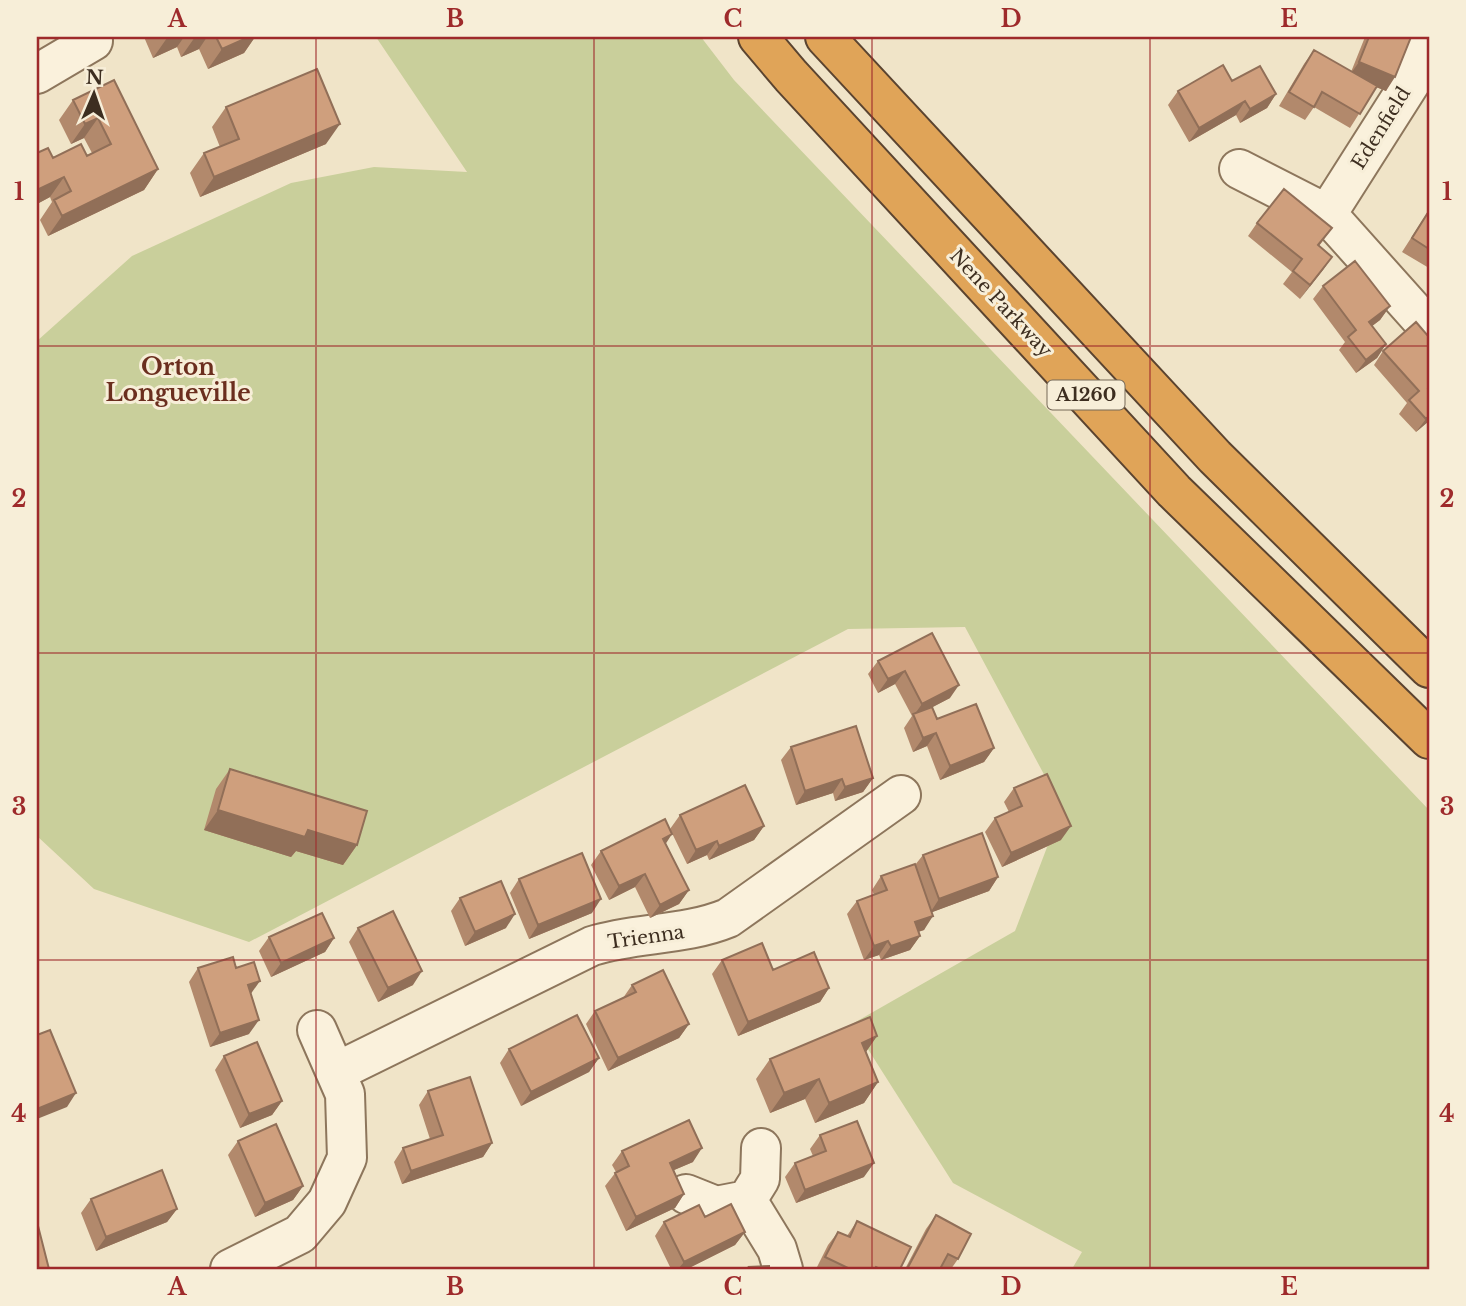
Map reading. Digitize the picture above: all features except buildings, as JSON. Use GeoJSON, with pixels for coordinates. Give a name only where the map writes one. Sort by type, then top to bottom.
{"type":"FeatureCollection","features":[{"type":"Feature","properties":{"kind":"highway","name":"Nene Parkway"},"geometry":{"type":"LineString","coordinates":[[758,37],[790,76],[1174,491],[1429,739]]}},
{"type":"Feature","properties":{"kind":"highway","name":"A1260"},"geometry":{"type":"LineString","coordinates":[[825,37],[1215,457],[1429,668]]}},
{"type":"Feature","properties":{"kind":"street","name":"Edenfield"},"geometry":{"type":"LineString","coordinates":[[1327,214],[1416,74],[1420,37]]}},
{"type":"Feature","properties":{"kind":"street"},"geometry":{"type":"LineString","coordinates":[[37,74],[93,41]]}},
{"type":"Feature","properties":{"kind":"street"},"geometry":{"type":"LineString","coordinates":[[1239,169],[1327,214],[1429,328]]}},
{"type":"Feature","properties":{"kind":"street","name":"Trienna"},"geometry":{"type":"LineString","coordinates":[[336,1072],[592,946],[622,937],[701,929],[728,918],[901,794]]}},
{"type":"Feature","properties":{"kind":"street"},"geometry":{"type":"LineString","coordinates":[[230,1269],[300,1234],[327,1202],[346,1158],[345,1094],[317,1030]]}},
{"type":"Feature","properties":{"kind":"street"},"geometry":{"type":"LineString","coordinates":[[686,1194],[716,1206],[747,1200],[760,1179],[761,1148]]}},
{"type":"Feature","properties":{"kind":"street"},"geometry":{"type":"LineString","coordinates":[[747,1200],[777,1249],[783,1269]]}},
{"type":"Feature","properties":{"kind":"green space"},"geometry":{"type":"Polygon","coordinates":[[[376,37],[701,37],[734,80],[1429,810],[1429,1269],[1072,1269],[1082,1252],[953,1183],[852,1024],[1015,931],[1062,808],[965,627],[848,629],[249,942],[94,889],[37,836],[37,341],[132,256],[291,183],[374,167],[467,172],[376,37]]]}},
{"type":"Feature","properties":{"kind":"district","name":"Orton Longueville"},"geometry":{"type":"Point","coordinates":[178,380]}}]}
